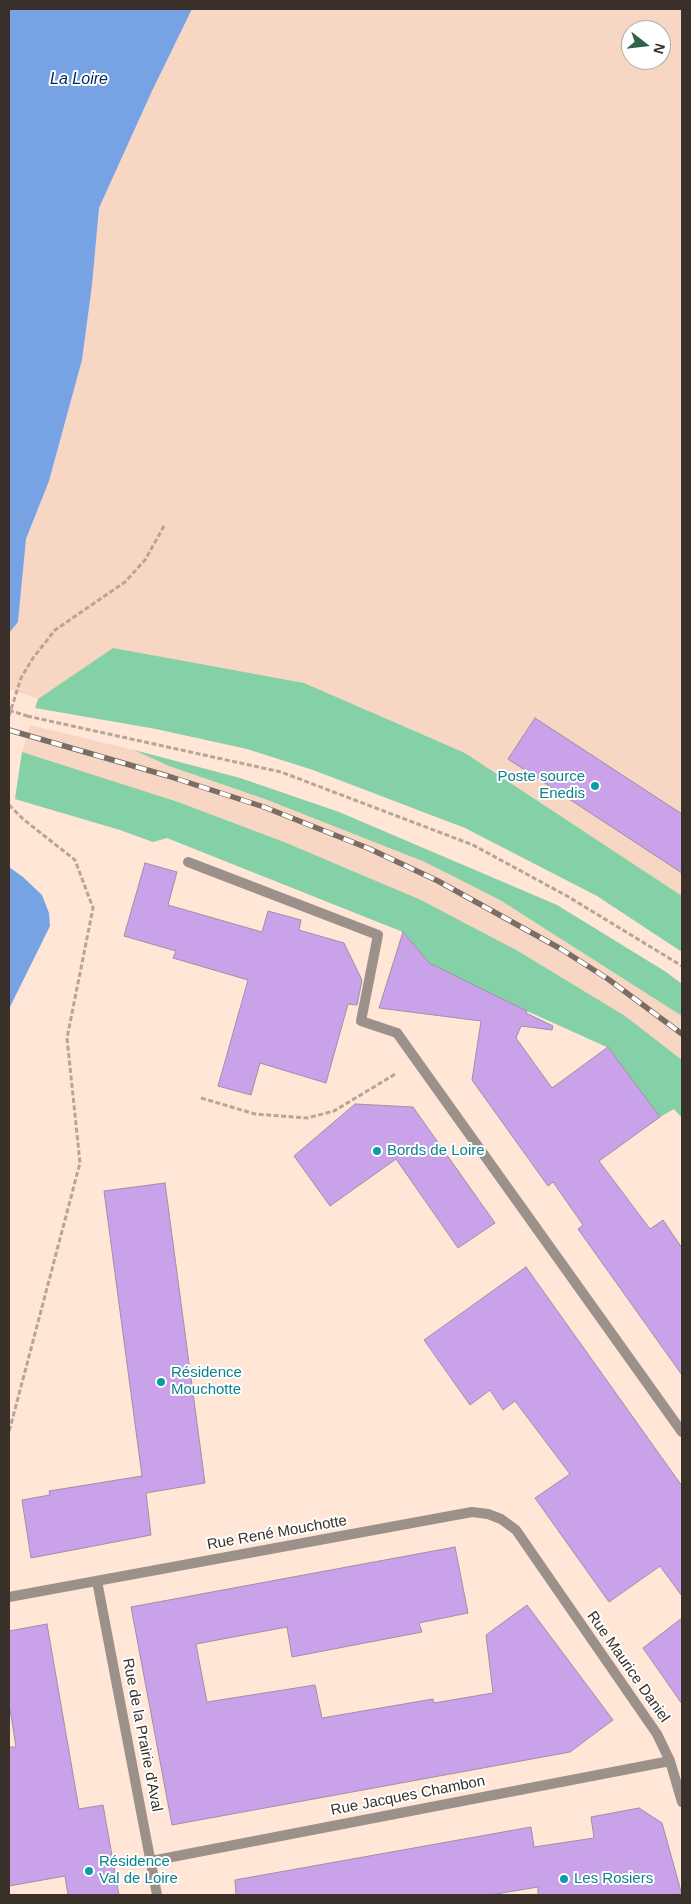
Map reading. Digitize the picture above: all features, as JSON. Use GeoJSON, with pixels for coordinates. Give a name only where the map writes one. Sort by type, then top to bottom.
{"type":"FeatureCollection","features":[{"type":"Feature","properties":{"kind":"street"},"geometry":{"type":"LineString","coordinates":[[188,862],[378,935],[361,1021],[397,1033],[682,1432]]}},
{"type":"Feature","properties":{"kind":"street","name":"Rue René Mouchotte"},"geometry":{"type":"LineString","coordinates":[[9,1597],[472,1512],[488,1514],[501,1519],[516,1530],[533,1557]]}},
{"type":"Feature","properties":{"kind":"street","name":"Rue Maurice Daniel"},"geometry":{"type":"LineString","coordinates":[[533,1557],[657,1734],[670,1761],[682,1802]]}},
{"type":"Feature","properties":{"kind":"street","name":"Rue de la Prairie d'Aval"},"geometry":{"type":"LineString","coordinates":[[97,1581],[157,1895]]}},
{"type":"Feature","properties":{"kind":"street","name":"Rue Jacques Chambon"},"geometry":{"type":"LineString","coordinates":[[151,1861],[670,1761]]}},
{"type":"Feature","properties":{"kind":"path"},"geometry":{"type":"LineString","coordinates":[[9,716],[21,678],[55,630],[125,582],[145,560],[164,526]]}},
{"type":"Feature","properties":{"kind":"path"},"geometry":{"type":"LineString","coordinates":[[9,710],[27,716],[281,772],[473,844],[567,896],[682,966]]}},
{"type":"Feature","properties":{"kind":"path"},"geometry":{"type":"LineString","coordinates":[[9,805],[22,818],[75,860],[93,908],[67,1038],[80,1163],[9,1432]]}},
{"type":"Feature","properties":{"kind":"path"},"geometry":{"type":"LineString","coordinates":[[201,1098],[255,1114],[307,1118],[334,1111],[418,1061]]}},
{"type":"Feature","properties":{"kind":"shaded area"},"geometry":{"type":"Polygon","coordinates":[[[192,9],[682,9],[682,896],[465,753],[113,648],[38,699],[9,689],[9,633],[18,622],[26,539],[49,481],[82,360],[99,208],[152,91],[192,9]]]}},
{"type":"Feature","properties":{"kind":"shaded area"},"geometry":{"type":"Polygon","coordinates":[[[30,725],[240,778],[339,812],[557,905],[666,972],[682,984],[682,1118],[674,1109],[660,1117],[609,1048],[527,1011],[429,963],[403,932],[167,838],[153,842],[120,830],[15,799],[22,752],[30,725]]]}},
{"type":"Feature","properties":{"kind":"green space"},"geometry":{"type":"Polygon","coordinates":[[[113,648],[304,683],[465,753],[682,896],[682,952],[597,896],[465,828],[313,770],[247,749],[156,729],[35,708],[38,699],[113,648]]]}},
{"type":"Feature","properties":{"kind":"green space"},"geometry":{"type":"Polygon","coordinates":[[[134,750],[240,778],[339,812],[557,905],[666,972],[682,984],[682,1016],[500,900],[425,862],[265,799],[169,766],[134,750]]]}},
{"type":"Feature","properties":{"kind":"green space"},"geometry":{"type":"Polygon","coordinates":[[[22,752],[178,802],[284,842],[421,900],[518,951],[625,1016],[682,1060],[682,1118],[674,1109],[660,1117],[609,1048],[527,1011],[429,963],[403,932],[167,838],[153,842],[120,830],[15,799],[22,752]]]}},
{"type":"Feature","properties":{"kind":"water","name":"La Loire"},"geometry":{"type":"Polygon","coordinates":[[[9,9],[192,9],[152,91],[99,208],[92,285],[82,360],[49,481],[26,539],[18,622],[9,633],[9,9]]]}},
{"type":"Feature","properties":{"kind":"water"},"geometry":{"type":"Polygon","coordinates":[[[9,867],[42,895],[49,913],[50,926],[9,1009],[9,867]]]}},
{"type":"Feature","properties":{"kind":"building","name":"Poste source Enedis"},"geometry":{"type":"Polygon","coordinates":[[[535,718],[682,814],[682,873],[508,759],[535,718]]]}},
{"type":"Feature","properties":{"kind":"building"},"geometry":{"type":"Polygon","coordinates":[[[145,863],[177,872],[168,905],[262,932],[268,911],[301,920],[299,930],[344,943],[362,980],[357,1005],[348,1004],[326,1083],[260,1063],[251,1095],[218,1086],[248,980],[173,958],[176,951],[124,936],[145,863]]]}},
{"type":"Feature","properties":{"kind":"building"},"geometry":{"type":"Polygon","coordinates":[[[403,932],[429,963],[527,1011],[526,1013],[553,1026],[552,1030],[521,1026],[516,1038],[552,1088],[608,1047],[660,1117],[599,1161],[650,1229],[663,1220],[682,1248],[682,1375],[578,1229],[583,1225],[553,1182],[548,1186],[472,1080],[481,1021],[379,1008],[403,932]]]}},
{"type":"Feature","properties":{"kind":"building","name":"Bords de Loire"},"geometry":{"type":"Polygon","coordinates":[[[355,1104],[413,1107],[495,1223],[458,1248],[396,1159],[330,1206],[294,1156],[355,1104]]]}},
{"type":"Feature","properties":{"kind":"building","name":"Résidence Mouchotte"},"geometry":{"type":"Polygon","coordinates":[[[165,1183],[205,1483],[146,1493],[151,1535],[31,1558],[22,1500],[50,1495],[49,1491],[142,1476],[104,1191],[165,1183]]]}},
{"type":"Feature","properties":{"kind":"building"},"geometry":{"type":"Polygon","coordinates":[[[526,1267],[682,1486],[682,1596],[660,1566],[609,1602],[535,1498],[570,1474],[515,1401],[503,1410],[490,1390],[470,1405],[424,1340],[526,1267]]]}},
{"type":"Feature","properties":{"kind":"building"},"geometry":{"type":"Polygon","coordinates":[[[455,1547],[468,1613],[419,1623],[422,1632],[292,1657],[287,1627],[196,1644],[207,1702],[315,1685],[322,1718],[433,1699],[434,1703],[493,1693],[486,1635],[527,1605],[613,1720],[570,1752],[172,1825],[131,1607],[455,1547]]]}},
{"type":"Feature","properties":{"kind":"building"},"geometry":{"type":"Polygon","coordinates":[[[682,1618],[682,1704],[643,1648],[682,1618]]]}},
{"type":"Feature","properties":{"kind":"building"},"geometry":{"type":"Polygon","coordinates":[[[47,1624],[79,1809],[103,1805],[119,1895],[68,1895],[65,1876],[9,1886],[9,1747],[16,1747],[9,1703],[9,1631],[47,1624]]]}},
{"type":"Feature","properties":{"kind":"building"},"geometry":{"type":"Polygon","coordinates":[[[639,1808],[662,1823],[682,1895],[538,1895],[538,1887],[490,1895],[236,1895],[235,1880],[531,1827],[534,1847],[594,1838],[591,1817],[639,1808]]]}},
{"type":"Feature","properties":{"kind":"railway"},"geometry":{"type":"LineString","coordinates":[[9,730],[168,776],[264,807],[370,849],[438,881],[561,949],[608,979],[682,1034]]}},
{"type":"Feature","properties":{"kind":"place","name":"Poste source Enedis"},"geometry":{"type":"Point","coordinates":[595,786]}},
{"type":"Feature","properties":{"kind":"place","name":"Bords de Loire"},"geometry":{"type":"Point","coordinates":[377,1151]}},
{"type":"Feature","properties":{"kind":"place","name":"Résidence Mouchotte"},"geometry":{"type":"Point","coordinates":[161,1382]}},
{"type":"Feature","properties":{"kind":"place","name":"Résidence Val de Loire"},"geometry":{"type":"Point","coordinates":[89,1871]}},
{"type":"Feature","properties":{"kind":"place","name":"Les Rosiers"},"geometry":{"type":"Point","coordinates":[564,1879]}}]}
